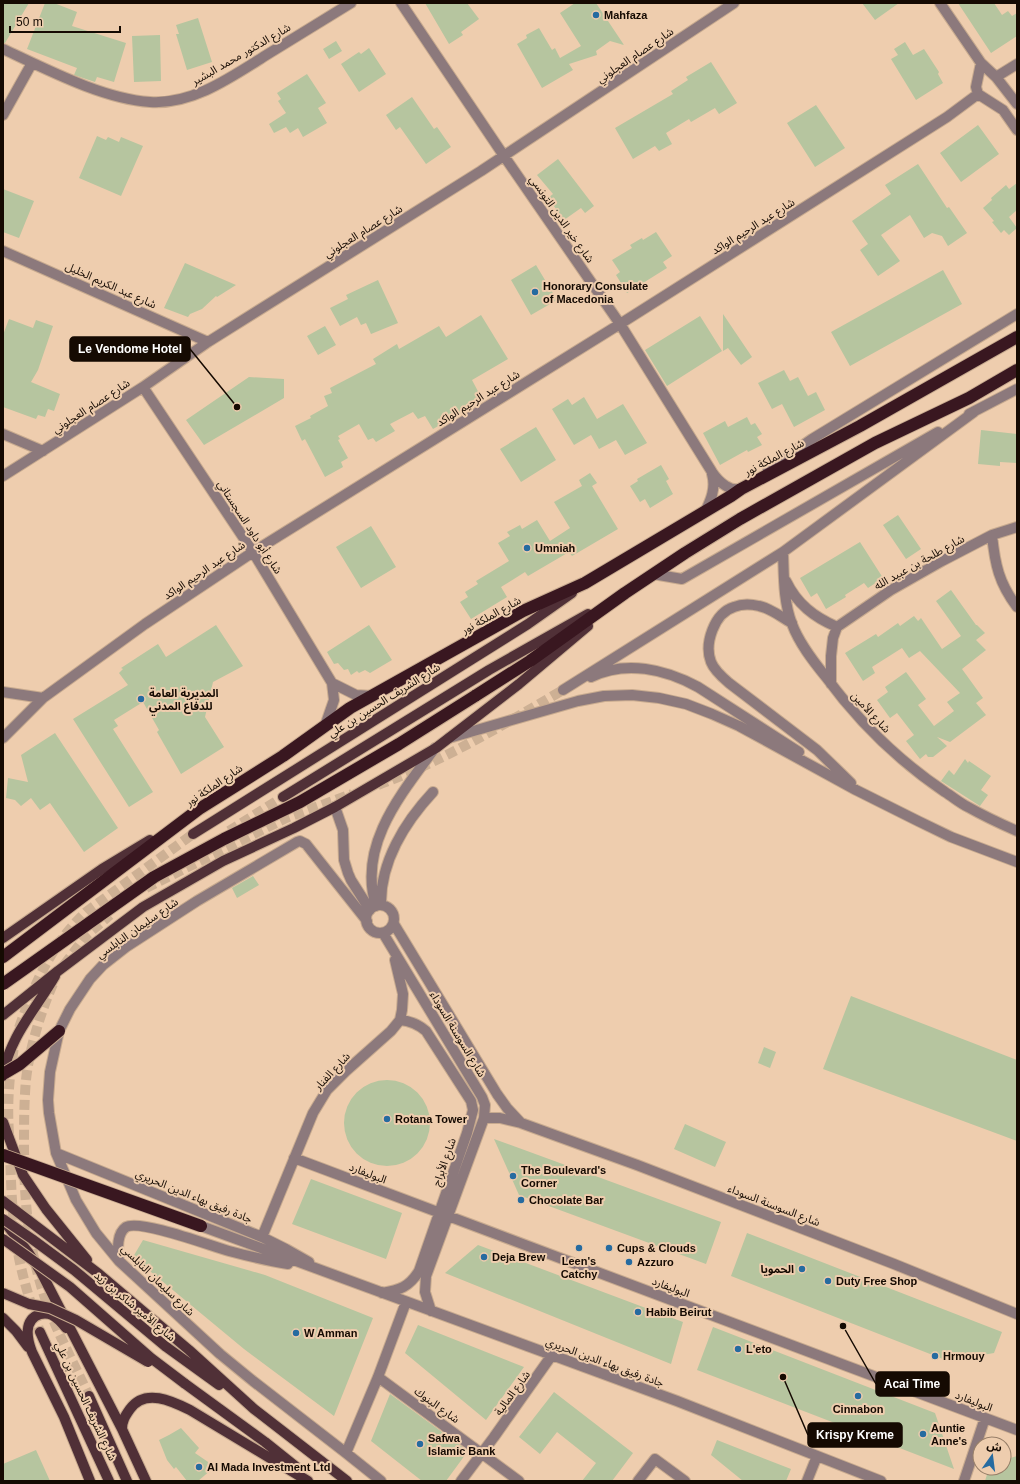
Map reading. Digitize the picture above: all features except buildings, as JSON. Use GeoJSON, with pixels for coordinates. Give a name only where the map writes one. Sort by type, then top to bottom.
{"type":"FeatureCollection","features":[{"type":"Feature","properties":{"kind":"highway","name":"شارع الملكة نور"},"geometry":{"type":"LineString","coordinates":[[3,957],[199,810],[283,756],[350,708],[523,611],[585,584],[741,489],[860,426],[1017,337]]}},
{"type":"Feature","properties":{"kind":"highway"},"geometry":{"type":"LineString","coordinates":[[3,984],[154,877],[224,839],[300,802],[392,748],[530,661],[653,574],[740,519],[868,447],[969,398],[1017,370]]}},
{"type":"Feature","properties":{"kind":"highway"},"geometry":{"type":"LineString","coordinates":[[3,1075],[20,1064],[59,1031]]}},
{"type":"Feature","properties":{"kind":"highway"},"geometry":{"type":"LineString","coordinates":[[3,1155],[201,1226]]}},
{"type":"Feature","properties":{"kind":"main road","name":"شارع الشريف الحسين بن علي"},"geometry":{"type":"LineString","coordinates":[[193,834],[528,624],[585,584]]}},
{"type":"Feature","properties":{"kind":"main road"},"geometry":{"type":"LineString","coordinates":[[3,1015],[58,971],[143,907],[223,861],[335,807],[436,748],[519,684],[628,591]]}},
{"type":"Feature","properties":{"kind":"main road"},"geometry":{"type":"LineString","coordinates":[[283,797],[489,670],[628,591]]}},
{"type":"Feature","properties":{"kind":"main road"},"geometry":{"type":"LineString","coordinates":[[3,938],[102,870],[199,810]]}},
{"type":"Feature","properties":{"kind":"main road"},"geometry":{"type":"LineString","coordinates":[[3,1075],[5,1063],[12,1043],[21,1027],[47,992],[58,971]]}},
{"type":"Feature","properties":{"kind":"main road"},"geometry":{"type":"LineString","coordinates":[[3,1122],[23,1175],[46,1209],[99,1274]]}},
{"type":"Feature","properties":{"kind":"main road"},"geometry":{"type":"LineString","coordinates":[[3,1201],[99,1274],[189,1350],[254,1409],[347,1481]]}},
{"type":"Feature","properties":{"kind":"main road"},"geometry":{"type":"LineString","coordinates":[[3,1220],[28,1252],[41,1272],[122,1429],[146,1481]]}},
{"type":"Feature","properties":{"kind":"main road","name":"شارع الأمير شاكر بن زيد"},"geometry":{"type":"LineString","coordinates":[[3,1220],[74,1270],[165,1346],[254,1409]]}},
{"type":"Feature","properties":{"kind":"main road"},"geometry":{"type":"LineString","coordinates":[[3,1239],[70,1287],[145,1353],[314,1481]]}},
{"type":"Feature","properties":{"kind":"main road"},"geometry":{"type":"LineString","coordinates":[[3,1293],[29,1304],[50,1308],[76,1320],[184,1383]]}},
{"type":"Feature","properties":{"kind":"main road"},"geometry":{"type":"LineString","coordinates":[[75,1337],[52,1314],[43,1313],[34,1316],[31,1320],[27,1334],[30,1346],[64,1416],[90,1481]]}},
{"type":"Feature","properties":{"kind":"main road"},"geometry":{"type":"LineString","coordinates":[[3,1318],[16,1331],[35,1357]]}},
{"type":"Feature","properties":{"kind":"main road","name":"شارع الشريف الحسين بن علي"},"geometry":{"type":"LineString","coordinates":[[40,1332],[109,1481]]}},
{"type":"Feature","properties":{"kind":"main road","name":"شارع الشريف الحسين بن علي"},"geometry":{"type":"LineString","coordinates":[[89,1396],[127,1481]]}},
{"type":"Feature","properties":{"kind":"main road"},"geometry":{"type":"LineString","coordinates":[[122,1429],[122,1421],[132,1405],[140,1400],[152,1397],[163,1398],[190,1410],[308,1481]]}},
{"type":"Feature","properties":{"kind":"street","name":"شارع الدكتور محمد البشير"},"geometry":{"type":"LineString","coordinates":[[3,49],[73,81],[98,90],[134,101],[151,103],[172,102],[189,97],[212,87],[240,72],[350,3]]}},
{"type":"Feature","properties":{"kind":"street","name":"شارع خير الدين التونسي"},"geometry":{"type":"LineString","coordinates":[[401,3],[620,324],[718,481],[732,489],[741,489]]}},
{"type":"Feature","properties":{"kind":"street","name":"شارع عصام العجلوني"},"geometry":{"type":"LineString","coordinates":[[3,476],[143,387],[208,342],[504,156],[734,3]]}},
{"type":"Feature","properties":{"kind":"street"},"geometry":{"type":"LineString","coordinates":[[940,3],[981,62],[996,77],[1017,104]]}},
{"type":"Feature","properties":{"kind":"street"},"geometry":{"type":"LineString","coordinates":[[981,62],[976,86],[978,94],[1003,110],[1017,130]]}},
{"type":"Feature","properties":{"kind":"street"},"geometry":{"type":"LineString","coordinates":[[3,115],[32,63]]}},
{"type":"Feature","properties":{"kind":"street"},"geometry":{"type":"LineString","coordinates":[[996,77],[1017,64]]}},
{"type":"Feature","properties":{"kind":"street","name":"شارع عبد الرحيم الواكد"},"geometry":{"type":"LineString","coordinates":[[3,738],[43,698],[145,624],[253,552],[620,324],[946,117],[978,94]]}},
{"type":"Feature","properties":{"kind":"street","name":"شارع عبد الكريم الخليل"},"geometry":{"type":"LineString","coordinates":[[3,251],[208,342]]}},
{"type":"Feature","properties":{"kind":"street"},"geometry":{"type":"LineString","coordinates":[[741,489],[812,439],[1017,314]]}},
{"type":"Feature","properties":{"kind":"street","name":"شارع أبو داود السجستاني"},"geometry":{"type":"LineString","coordinates":[[143,387],[253,552],[332,683]]}},
{"type":"Feature","properties":{"kind":"street"},"geometry":{"type":"LineString","coordinates":[[653,574],[682,579],[902,452],[1017,389]]}},
{"type":"Feature","properties":{"kind":"street"},"geometry":{"type":"LineString","coordinates":[[856,790],[682,678],[639,668],[618,669],[596,675],[563,690],[783,552],[974,412]]}},
{"type":"Feature","properties":{"kind":"street"},"geometry":{"type":"LineString","coordinates":[[3,434],[43,451]]}},
{"type":"Feature","properties":{"kind":"street"},"geometry":{"type":"LineString","coordinates":[[705,512],[712,497],[714,481],[712,472]]}},
{"type":"Feature","properties":{"kind":"street","name":"شارع طلحة بن عبيد الله"},"geometry":{"type":"LineString","coordinates":[[837,627],[891,590],[992,535],[1017,527]]}},
{"type":"Feature","properties":{"kind":"street"},"geometry":{"type":"LineString","coordinates":[[992,535],[994,558],[1000,579],[1017,607]]}},
{"type":"Feature","properties":{"kind":"street","name":"شارع الأمين"},"geometry":{"type":"LineString","coordinates":[[783,552],[788,608],[792,623],[799,639],[851,709],[886,745],[912,768],[967,807],[1017,831]]}},
{"type":"Feature","properties":{"kind":"street"},"geometry":{"type":"LineString","coordinates":[[784,576],[790,589],[799,602],[823,621],[837,627],[833,638],[831,656],[831,684]]}},
{"type":"Feature","properties":{"kind":"street"},"geometry":{"type":"LineString","coordinates":[[792,623],[760,606],[747,605],[728,609],[718,620],[711,634],[708,647],[711,664],[729,683],[816,750],[844,775],[856,790]]}},
{"type":"Feature","properties":{"kind":"street"},"geometry":{"type":"LineString","coordinates":[[332,683],[356,695],[373,696]]}},
{"type":"Feature","properties":{"kind":"street"},"geometry":{"type":"LineString","coordinates":[[325,726],[334,700],[332,683]]}},
{"type":"Feature","properties":{"kind":"street"},"geometry":{"type":"LineString","coordinates":[[3,692],[43,698]]}},
{"type":"Feature","properties":{"kind":"street"},"geometry":{"type":"LineString","coordinates":[[449,738],[578,700],[604,696],[632,695],[659,698],[686,704],[738,726],[856,790],[951,837],[1017,862]]}},
{"type":"Feature","properties":{"kind":"street"},"geometry":{"type":"LineString","coordinates":[[375,907],[371,873],[382,830],[397,800],[436,748]]}},
{"type":"Feature","properties":{"kind":"street"},"geometry":{"type":"LineString","coordinates":[[335,807],[343,830],[344,860],[350,880],[375,907],[390,908],[393,912],[394,924],[383,933],[378,933],[371,929],[366,921],[368,913],[375,907],[383,876],[393,850],[414,813],[433,792]]}},
{"type":"Feature","properties":{"kind":"street","name":"شارع سليمان النابلسي"},"geometry":{"type":"LineString","coordinates":[[366,921],[306,844],[297,842],[197,901],[118,953],[103,965],[90,979],[70,1009],[59,1031],[50,1072],[48,1100],[56,1153],[76,1200],[96,1233],[118,1261],[220,1354],[381,1481]]}},
{"type":"Feature","properties":{"kind":"street","name":"شارع السوسنة السوداء"},"geometry":{"type":"LineString","coordinates":[[394,924],[497,1094],[507,1108],[521,1123]]}},
{"type":"Feature","properties":{"kind":"street","name":"شارع السوسنة السوداء"},"geometry":{"type":"LineString","coordinates":[[383,933],[482,1097],[485,1109],[484,1118],[500,1118],[521,1123],[637,1165],[865,1252],[1017,1314]]}},
{"type":"Feature","properties":{"kind":"street"},"geometry":{"type":"LineString","coordinates":[[394,952],[403,994],[400,1020]]}},
{"type":"Feature","properties":{"kind":"street","name":"شارع الفنار"},"geometry":{"type":"LineString","coordinates":[[262,1237],[313,1113],[327,1090],[391,1031],[400,1020]]}},
{"type":"Feature","properties":{"kind":"street","name":"شارع الأبراج"},"geometry":{"type":"LineString","coordinates":[[400,1020],[409,1021],[426,1031],[472,1101],[473,1110],[443,1214],[425,1284],[425,1292],[431,1311]]}},
{"type":"Feature","properties":{"kind":"street","name":"شارع الأبراج"},"geometry":{"type":"LineString","coordinates":[[382,1293],[399,1290],[411,1282],[419,1271],[484,1118]]}},
{"type":"Feature","properties":{"kind":"street","name":"جادة رفيق بهاء الدين الحريري"},"geometry":{"type":"LineString","coordinates":[[56,1153],[262,1237],[302,1257],[318,1270]]}},
{"type":"Feature","properties":{"kind":"street","name":"البوليفارد"},"geometry":{"type":"LineString","coordinates":[[294,1158],[1017,1430]]}},
{"type":"Feature","properties":{"kind":"street","name":"جادة رفيق بهاء الدين الحريري"},"geometry":{"type":"LineString","coordinates":[[118,1261],[118,1242],[120,1235],[128,1226],[135,1225],[145,1226],[230,1251],[281,1263],[303,1264]]}},
{"type":"Feature","properties":{"kind":"street","name":"جادة رفيق بهاء الدين الحريري"},"geometry":{"type":"LineString","coordinates":[[201,1226],[684,1404],[881,1481]]}},
{"type":"Feature","properties":{"kind":"street"},"geometry":{"type":"LineString","coordinates":[[346,1452],[378,1376],[406,1302]]}},
{"type":"Feature","properties":{"kind":"street","name":"شارع المالية"},"geometry":{"type":"LineString","coordinates":[[461,1481],[483,1453],[552,1356]]}},
{"type":"Feature","properties":{"kind":"street","name":"شارع البنوك"},"geometry":{"type":"LineString","coordinates":[[378,1376],[519,1481]]}},
{"type":"Feature","properties":{"kind":"street"},"geometry":{"type":"LineString","coordinates":[[964,1481],[985,1418]]}},
{"type":"Feature","properties":{"kind":"street"},"geometry":{"type":"LineString","coordinates":[[807,1481],[817,1456]]}},
{"type":"Feature","properties":{"kind":"street"},"geometry":{"type":"LineString","coordinates":[[638,1481],[655,1458],[685,1481]]}},
{"type":"Feature","properties":{"kind":"tunnel"},"geometry":{"type":"LineString","coordinates":[[378,785],[449,754],[563,690]]}},
{"type":"Feature","properties":{"kind":"tunnel"},"geometry":{"type":"LineString","coordinates":[[146,888],[286,818],[352,794]]}},
{"type":"Feature","properties":{"kind":"tunnel"},"geometry":{"type":"LineString","coordinates":[[229,831],[283,797]]}},
{"type":"Feature","properties":{"kind":"tunnel"},"geometry":{"type":"LineString","coordinates":[[19,1028],[31,995],[45,965],[63,938],[74,925],[86,912],[193,834]]}},
{"type":"Feature","properties":{"kind":"tunnel"},"geometry":{"type":"LineString","coordinates":[[64,965],[87,935],[110,915]]}},
{"type":"Feature","properties":{"kind":"tunnel"},"geometry":{"type":"LineString","coordinates":[[53,984],[36,1031],[26,1080],[24,1105],[24,1164],[27,1215],[32,1248],[45,1297],[62,1340],[89,1396]]}},
{"type":"Feature","properties":{"kind":"tunnel"},"geometry":{"type":"LineString","coordinates":[[9,1134],[9,1090],[14,1047]]}},
{"type":"Feature","properties":{"kind":"tunnel"},"geometry":{"type":"LineString","coordinates":[[10,1150],[12,1204],[19,1258],[28,1295],[40,1332]]}},
{"type":"Feature","properties":{"kind":"place","name":"Mahfaza"},"geometry":{"type":"Point","coordinates":[596,15]}},
{"type":"Feature","properties":{"kind":"place","name":"Honorary Consulate of Macedonia"},"geometry":{"type":"Point","coordinates":[535,292]}},
{"type":"Feature","properties":{"kind":"place","name":"Le Vendome Hotel"},"geometry":{"type":"Point","coordinates":[237,407]}},
{"type":"Feature","properties":{"kind":"place","name":"Umniah"},"geometry":{"type":"Point","coordinates":[527,548]}},
{"type":"Feature","properties":{"kind":"place","name":"المديرية العامة للدفاع المدني"},"geometry":{"type":"Point","coordinates":[141,699]}},
{"type":"Feature","properties":{"kind":"place","name":"Rotana Tower"},"geometry":{"type":"Point","coordinates":[387,1119]}},
{"type":"Feature","properties":{"kind":"place","name":"The Boulevard's Corner"},"geometry":{"type":"Point","coordinates":[513,1176]}},
{"type":"Feature","properties":{"kind":"place","name":"Chocolate Bar"},"geometry":{"type":"Point","coordinates":[521,1200]}},
{"type":"Feature","properties":{"kind":"place","name":"Leen's Catchy"},"geometry":{"type":"Point","coordinates":[579,1248]}},
{"type":"Feature","properties":{"kind":"place","name":"Cups & Clouds"},"geometry":{"type":"Point","coordinates":[609,1248]}},
{"type":"Feature","properties":{"kind":"place","name":"Deja Brew"},"geometry":{"type":"Point","coordinates":[484,1257]}},
{"type":"Feature","properties":{"kind":"place","name":"Azzuro"},"geometry":{"type":"Point","coordinates":[629,1262]}},
{"type":"Feature","properties":{"kind":"place","name":"الحمويا"},"geometry":{"type":"Point","coordinates":[802,1269]}},
{"type":"Feature","properties":{"kind":"place","name":"Duty Free Shop"},"geometry":{"type":"Point","coordinates":[828,1281]}},
{"type":"Feature","properties":{"kind":"place","name":"Habib Beirut"},"geometry":{"type":"Point","coordinates":[638,1312]}},
{"type":"Feature","properties":{"kind":"place","name":"Acai Time"},"geometry":{"type":"Point","coordinates":[843,1326]}},
{"type":"Feature","properties":{"kind":"place","name":"W Amman"},"geometry":{"type":"Point","coordinates":[296,1333]}},
{"type":"Feature","properties":{"kind":"place","name":"L'eto"},"geometry":{"type":"Point","coordinates":[738,1349]}},
{"type":"Feature","properties":{"kind":"place","name":"Hrmouy"},"geometry":{"type":"Point","coordinates":[935,1356]}},
{"type":"Feature","properties":{"kind":"place","name":"Krispy Kreme"},"geometry":{"type":"Point","coordinates":[783,1377]}},
{"type":"Feature","properties":{"kind":"place","name":"Cinnabon"},"geometry":{"type":"Point","coordinates":[858,1396]}},
{"type":"Feature","properties":{"kind":"place","name":"Auntie Anne's"},"geometry":{"type":"Point","coordinates":[923,1434]}},
{"type":"Feature","properties":{"kind":"place","name":"Safwa Islamic Bank"},"geometry":{"type":"Point","coordinates":[420,1444]}},
{"type":"Feature","properties":{"kind":"place","name":"Al Mada Investment Ltd"},"geometry":{"type":"Point","coordinates":[199,1467]}}]}
